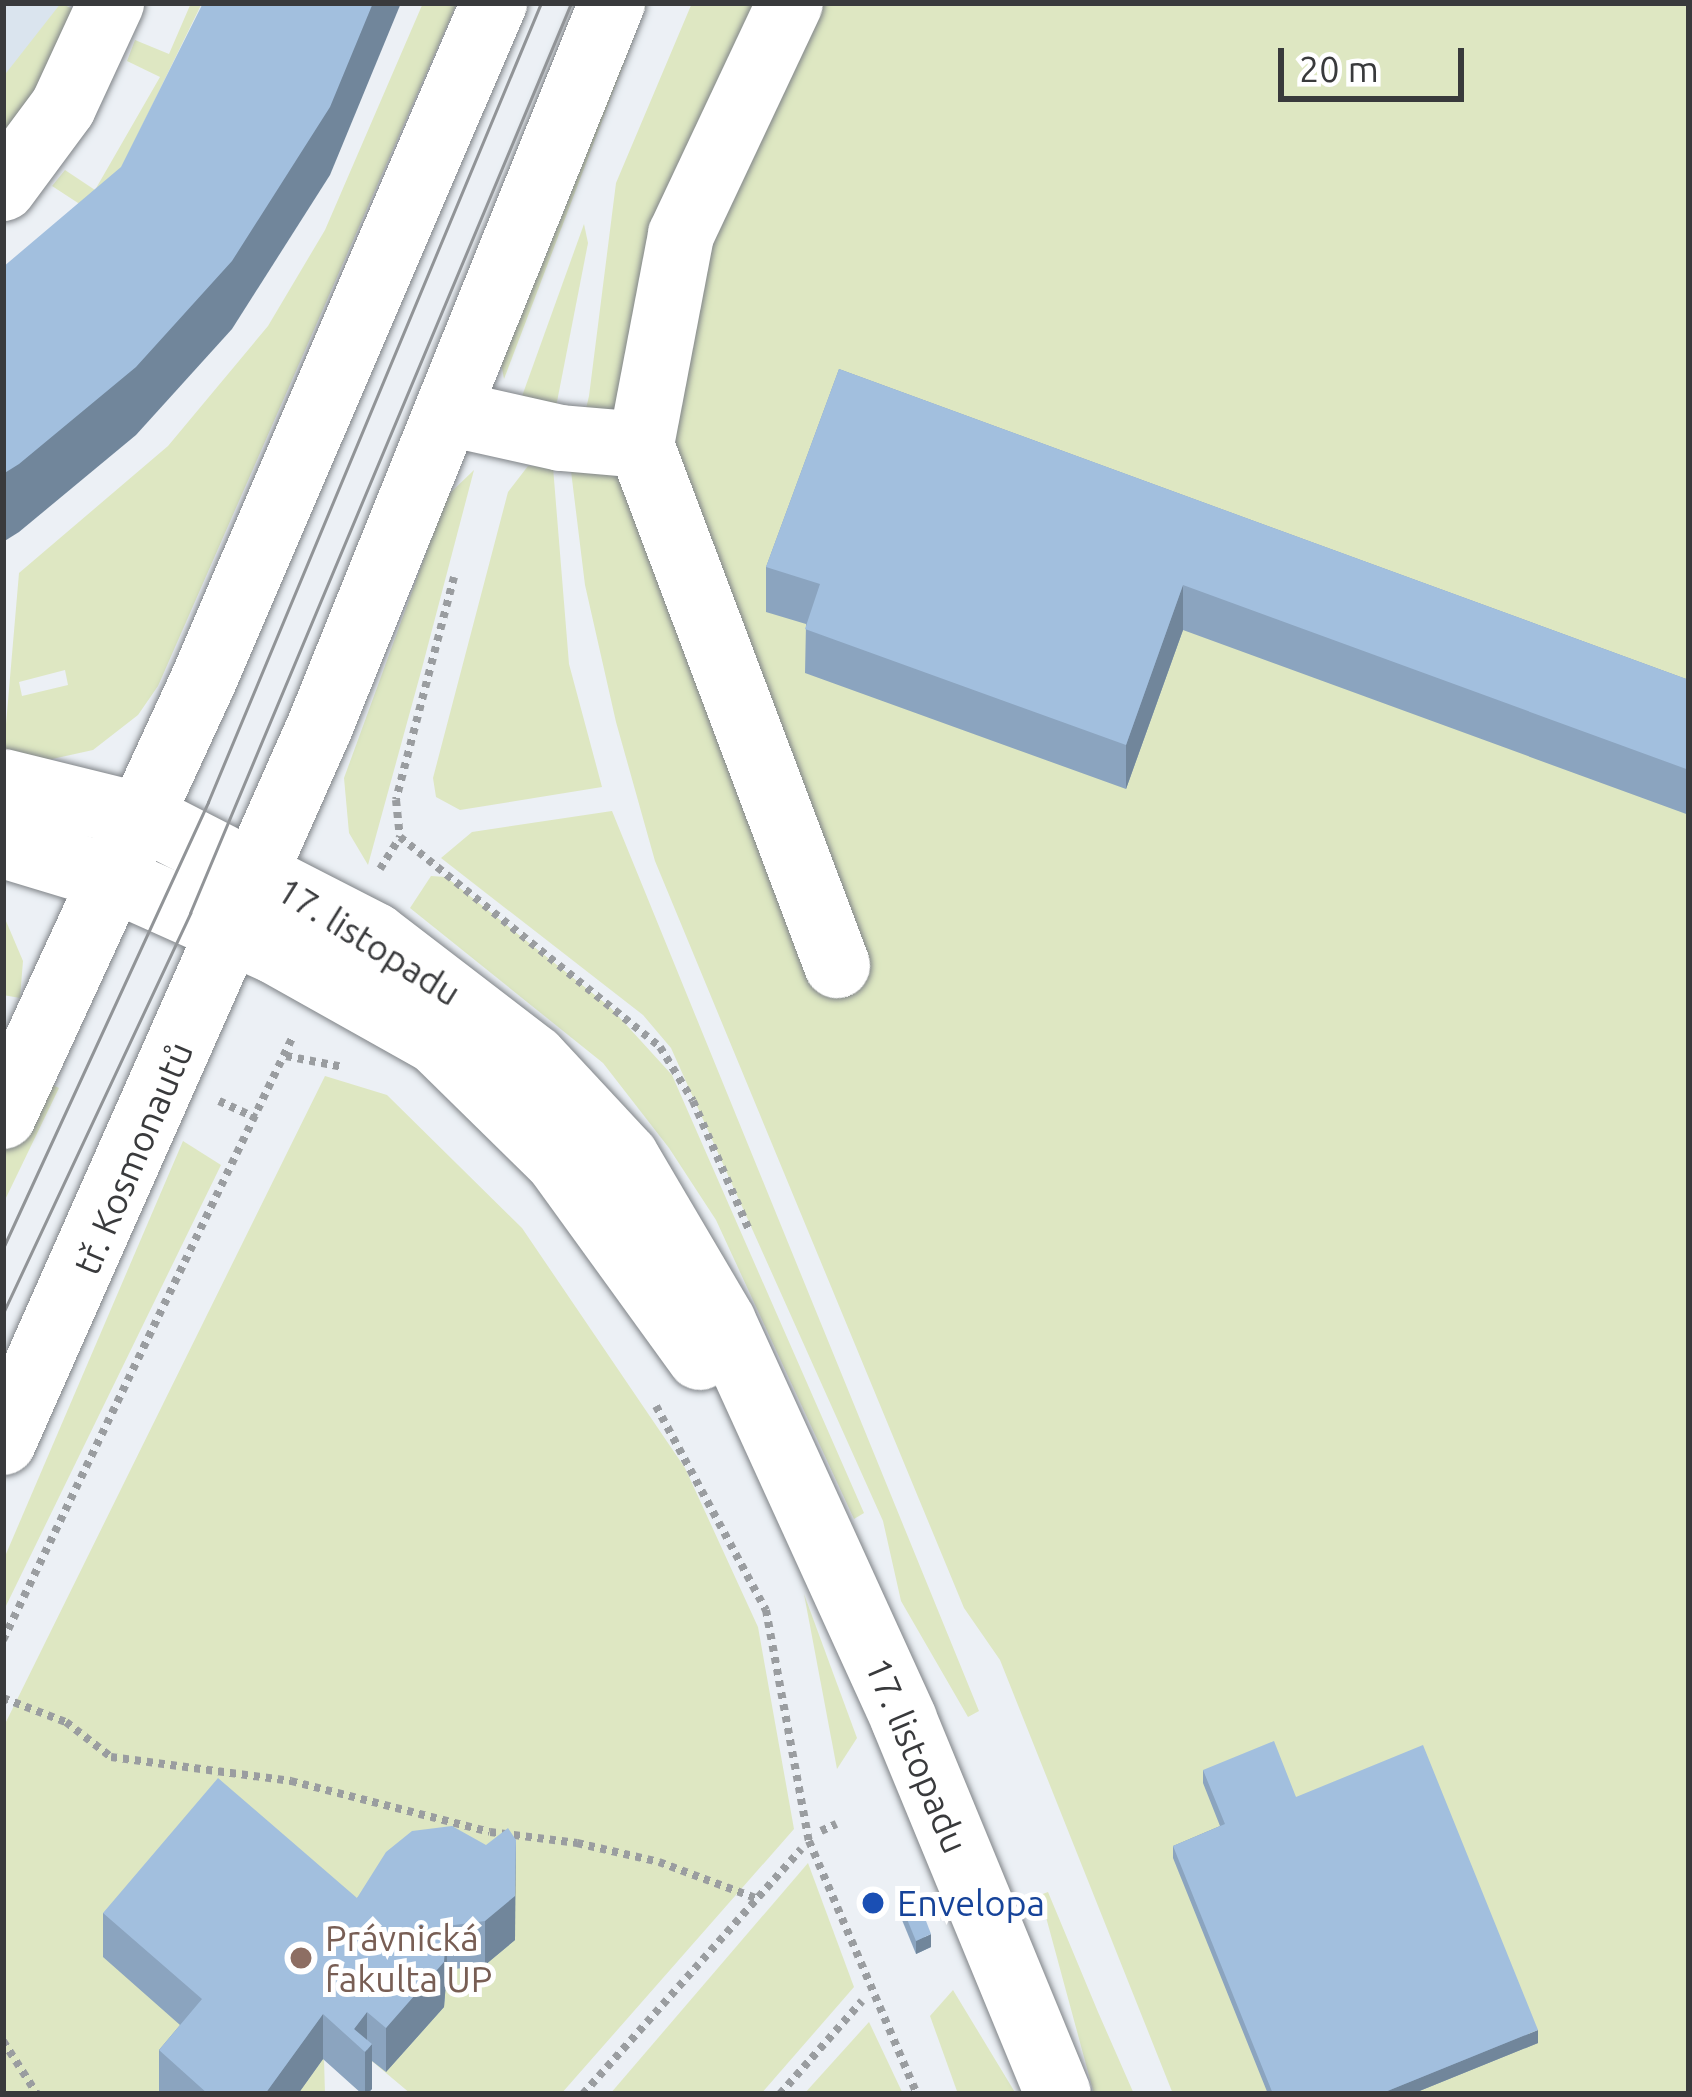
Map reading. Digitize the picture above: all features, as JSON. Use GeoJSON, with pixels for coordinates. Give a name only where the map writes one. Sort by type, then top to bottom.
{"type":"FeatureCollection","features":[{"type":"Feature","properties":{"kind":"street"},"geometry":{"type":"LineString","coordinates":[[3,188],[63,107],[111,3]]}},
{"type":"Feature","properties":{"kind":"street"},"geometry":{"type":"LineString","coordinates":[[3,1116],[141,816],[494,3]]}},
{"type":"Feature","properties":{"kind":"street","name":"17. listopadu"},"geometry":{"type":"LineString","coordinates":[[612,3],[449,413],[257,871],[404,954],[534,1058],[626,1157],[723,1322],[857,1617],[1058,2094]]}},
{"type":"Feature","properties":{"kind":"street"},"geometry":{"type":"LineString","coordinates":[[790,3],[681,236],[641,445],[837,964]]}},
{"type":"Feature","properties":{"kind":"street"},"geometry":{"type":"LineString","coordinates":[[449,413],[561,438],[641,445]]}},
{"type":"Feature","properties":{"kind":"street"},"geometry":{"type":"LineString","coordinates":[[3,782],[141,816],[257,871]]}},
{"type":"Feature","properties":{"kind":"street","name":"17. listopadu"},"geometry":{"type":"LineString","coordinates":[[3,844],[112,878],[231,931],[348,987],[437,1042],[558,1161],[699,1356],[857,1617]]}},
{"type":"Feature","properties":{"kind":"street","name":"tř. Kosmonautů"},"geometry":{"type":"LineString","coordinates":[[3,1442],[257,871]]}},
{"type":"Feature","properties":{"kind":"path"},"geometry":{"type":"LineString","coordinates":[[376,876],[400,837],[396,800],[461,554]]}},
{"type":"Feature","properties":{"kind":"path"},"geometry":{"type":"LineString","coordinates":[[400,837],[642,1027]]}},
{"type":"Feature","properties":{"kind":"path"},"geometry":{"type":"LineString","coordinates":[[3,1640],[286,1056],[358,1070]]}},
{"type":"Feature","properties":{"kind":"path"},"geometry":{"type":"LineString","coordinates":[[207,1096],[256,1118]]}},
{"type":"Feature","properties":{"kind":"path"},"geometry":{"type":"LineString","coordinates":[[650,1396],[766,1610],[809,1841],[917,2094]]}},
{"type":"Feature","properties":{"kind":"path"},"geometry":{"type":"LineString","coordinates":[[3,1698],[66,1722],[111,1756],[291,1781],[490,1832],[577,1843],[659,1862],[756,1898]]}},
{"type":"Feature","properties":{"kind":"path"},"geometry":{"type":"LineString","coordinates":[[821,1831],[836,1824]]}},
{"type":"Feature","properties":{"kind":"path"},"geometry":{"type":"LineString","coordinates":[[584,2094],[800,1849]]}},
{"type":"Feature","properties":{"kind":"path"},"geometry":{"type":"LineString","coordinates":[[780,2094],[862,2001]]}},
{"type":"Feature","properties":{"kind":"path"},"geometry":{"type":"LineString","coordinates":[[3,2041],[37,2094]]}},
{"type":"Feature","properties":{"kind":"shaded area"},"geometry":{"type":"Polygon","coordinates":[[[3,3],[61,3],[3,132],[3,3]]]}},
{"type":"Feature","properties":{"kind":"green space"},"geometry":{"type":"Polygon","coordinates":[[[61,3],[80,13],[3,143],[3,77],[61,3]]]}},
{"type":"Feature","properties":{"kind":"green space"},"geometry":{"type":"Polygon","coordinates":[[[191,3],[202,3],[98,216],[52,186],[65,170],[95,190],[160,77],[127,61],[135,40],[169,54],[191,3]]]}},
{"type":"Feature","properties":{"kind":"green space"},"geometry":{"type":"Polygon","coordinates":[[[423,3],[457,3],[158,686],[138,715],[93,750],[34,763],[3,759],[19,573],[168,446],[268,326],[325,230],[423,3]],[[65,670],[19,682],[22,696],[68,685],[65,670]]]}},
{"type":"Feature","properties":{"kind":"green space"},"geometry":{"type":"Polygon","coordinates":[[[631,3],[647,3],[504,379],[500,358],[631,3]]]}},
{"type":"Feature","properties":{"kind":"green space"},"geometry":{"type":"Polygon","coordinates":[[[692,3],[1689,3],[1689,2094],[1173,2094],[1000,1660],[964,1608],[655,861],[616,722],[585,585],[571,471],[589,396],[616,183],[692,3]]]}},
{"type":"Feature","properties":{"kind":"green space"},"geometry":{"type":"Polygon","coordinates":[[[584,224],[588,243],[555,412],[521,399],[584,224]]]}},
{"type":"Feature","properties":{"kind":"green space"},"geometry":{"type":"Polygon","coordinates":[[[528,466],[553,467],[569,664],[602,787],[460,810],[436,797],[433,778],[508,492],[528,466]]]}},
{"type":"Feature","properties":{"kind":"green space"},"geometry":{"type":"Polygon","coordinates":[[[474,470],[368,865],[349,833],[344,778],[447,496],[474,470]]]}},
{"type":"Feature","properties":{"kind":"green space"},"geometry":{"type":"Polygon","coordinates":[[[612,811],[979,1711],[968,1717],[901,1601],[883,1521],[671,1048],[643,1015],[441,858],[472,832],[612,811]]]}},
{"type":"Feature","properties":{"kind":"green space"},"geometry":{"type":"Polygon","coordinates":[[[431,876],[446,877],[610,1007],[672,1075],[864,1513],[854,1519],[716,1220],[669,1148],[603,1063],[410,908],[431,876]]]}},
{"type":"Feature","properties":{"kind":"green space"},"geometry":{"type":"Polygon","coordinates":[[[3,914],[23,961],[20,998],[3,995],[3,914]]]}},
{"type":"Feature","properties":{"kind":"green space"},"geometry":{"type":"Polygon","coordinates":[[[325,1076],[387,1095],[522,1228],[685,1468],[758,1627],[794,1829],[561,2094],[411,2094],[367,2057],[324,2059],[325,2094],[3,2094],[3,1728],[325,1076]]]}},
{"type":"Feature","properties":{"kind":"green space"},"geometry":{"type":"Polygon","coordinates":[[[40,1079],[59,1088],[3,1204],[3,1156],[40,1079]]]}},
{"type":"Feature","properties":{"kind":"green space"},"geometry":{"type":"Polygon","coordinates":[[[183,1141],[221,1165],[3,1612],[3,1561],[183,1141]]]}},
{"type":"Feature","properties":{"kind":"green space"},"geometry":{"type":"Polygon","coordinates":[[[804,1594],[857,1738],[837,1769],[804,1594]]]}},
{"type":"Feature","properties":{"kind":"green space"},"geometry":{"type":"Polygon","coordinates":[[[808,1863],[854,1987],[761,2094],[610,2094],[808,1863]]]}},
{"type":"Feature","properties":{"kind":"green space"},"geometry":{"type":"Polygon","coordinates":[[[1048,1892],[1134,2094],[1094,2094],[1040,1895],[1048,1892]]]}},
{"type":"Feature","properties":{"kind":"green space"},"geometry":{"type":"Polygon","coordinates":[[[953,1990],[1016,2094],[958,2094],[930,2016],[953,1990]]]}},
{"type":"Feature","properties":{"kind":"green space"},"geometry":{"type":"Polygon","coordinates":[[[869,2022],[903,2094],[804,2094],[869,2022]]]}},
{"type":"Feature","properties":{"kind":"building"},"geometry":{"type":"Polygon","coordinates":[[[203,3],[373,3],[330,107],[232,261],[136,367],[3,474],[3,267],[121,167],[203,3]]]}},
{"type":"Feature","properties":{"kind":"building"},"geometry":{"type":"Polygon","coordinates":[[[839,369],[1689,680],[1689,770],[1183,585],[1126,745],[805,629],[820,584],[766,567],[839,369]]]}},
{"type":"Feature","properties":{"kind":"building"},"geometry":{"type":"Polygon","coordinates":[[[1274,1741],[1296,1797],[1423,1745],[1538,2030],[1380,2094],[1273,2094],[1173,1846],[1225,1824],[1203,1770],[1274,1741]]]}},
{"type":"Feature","properties":{"kind":"building","name":"Právnická fakulta UP"},"geometry":{"type":"Polygon","coordinates":[[[218,1778],[357,1898],[386,1852],[412,1831],[452,1826],[486,1845],[508,1828],[516,1840],[515,1896],[485,1921],[447,1926],[444,1962],[386,2028],[367,2012],[354,2029],[372,2044],[365,2052],[323,2014],[265,2094],[208,2094],[159,2050],[202,1999],[103,1913],[218,1778]]]}},
{"type":"Feature","properties":{"kind":"building"},"geometry":{"type":"Polygon","coordinates":[[[918,1900],[931,1934],[916,1941],[902,1907],[918,1900]]]}},
{"type":"Feature","properties":{"kind":"tram line"},"geometry":{"type":"LineString","coordinates":[[3,1248],[208,802],[541,3]]}},
{"type":"Feature","properties":{"kind":"tram line"},"geometry":{"type":"LineString","coordinates":[[3,1313],[190,913],[571,3]]}},
{"type":"Feature","properties":{"kind":"place","name":"Envelopa"},"geometry":{"type":"Point","coordinates":[873,1903]}},
{"type":"Feature","properties":{"kind":"place","name":"Právnická fakulta UP"},"geometry":{"type":"Point","coordinates":[301,1958]}}]}
